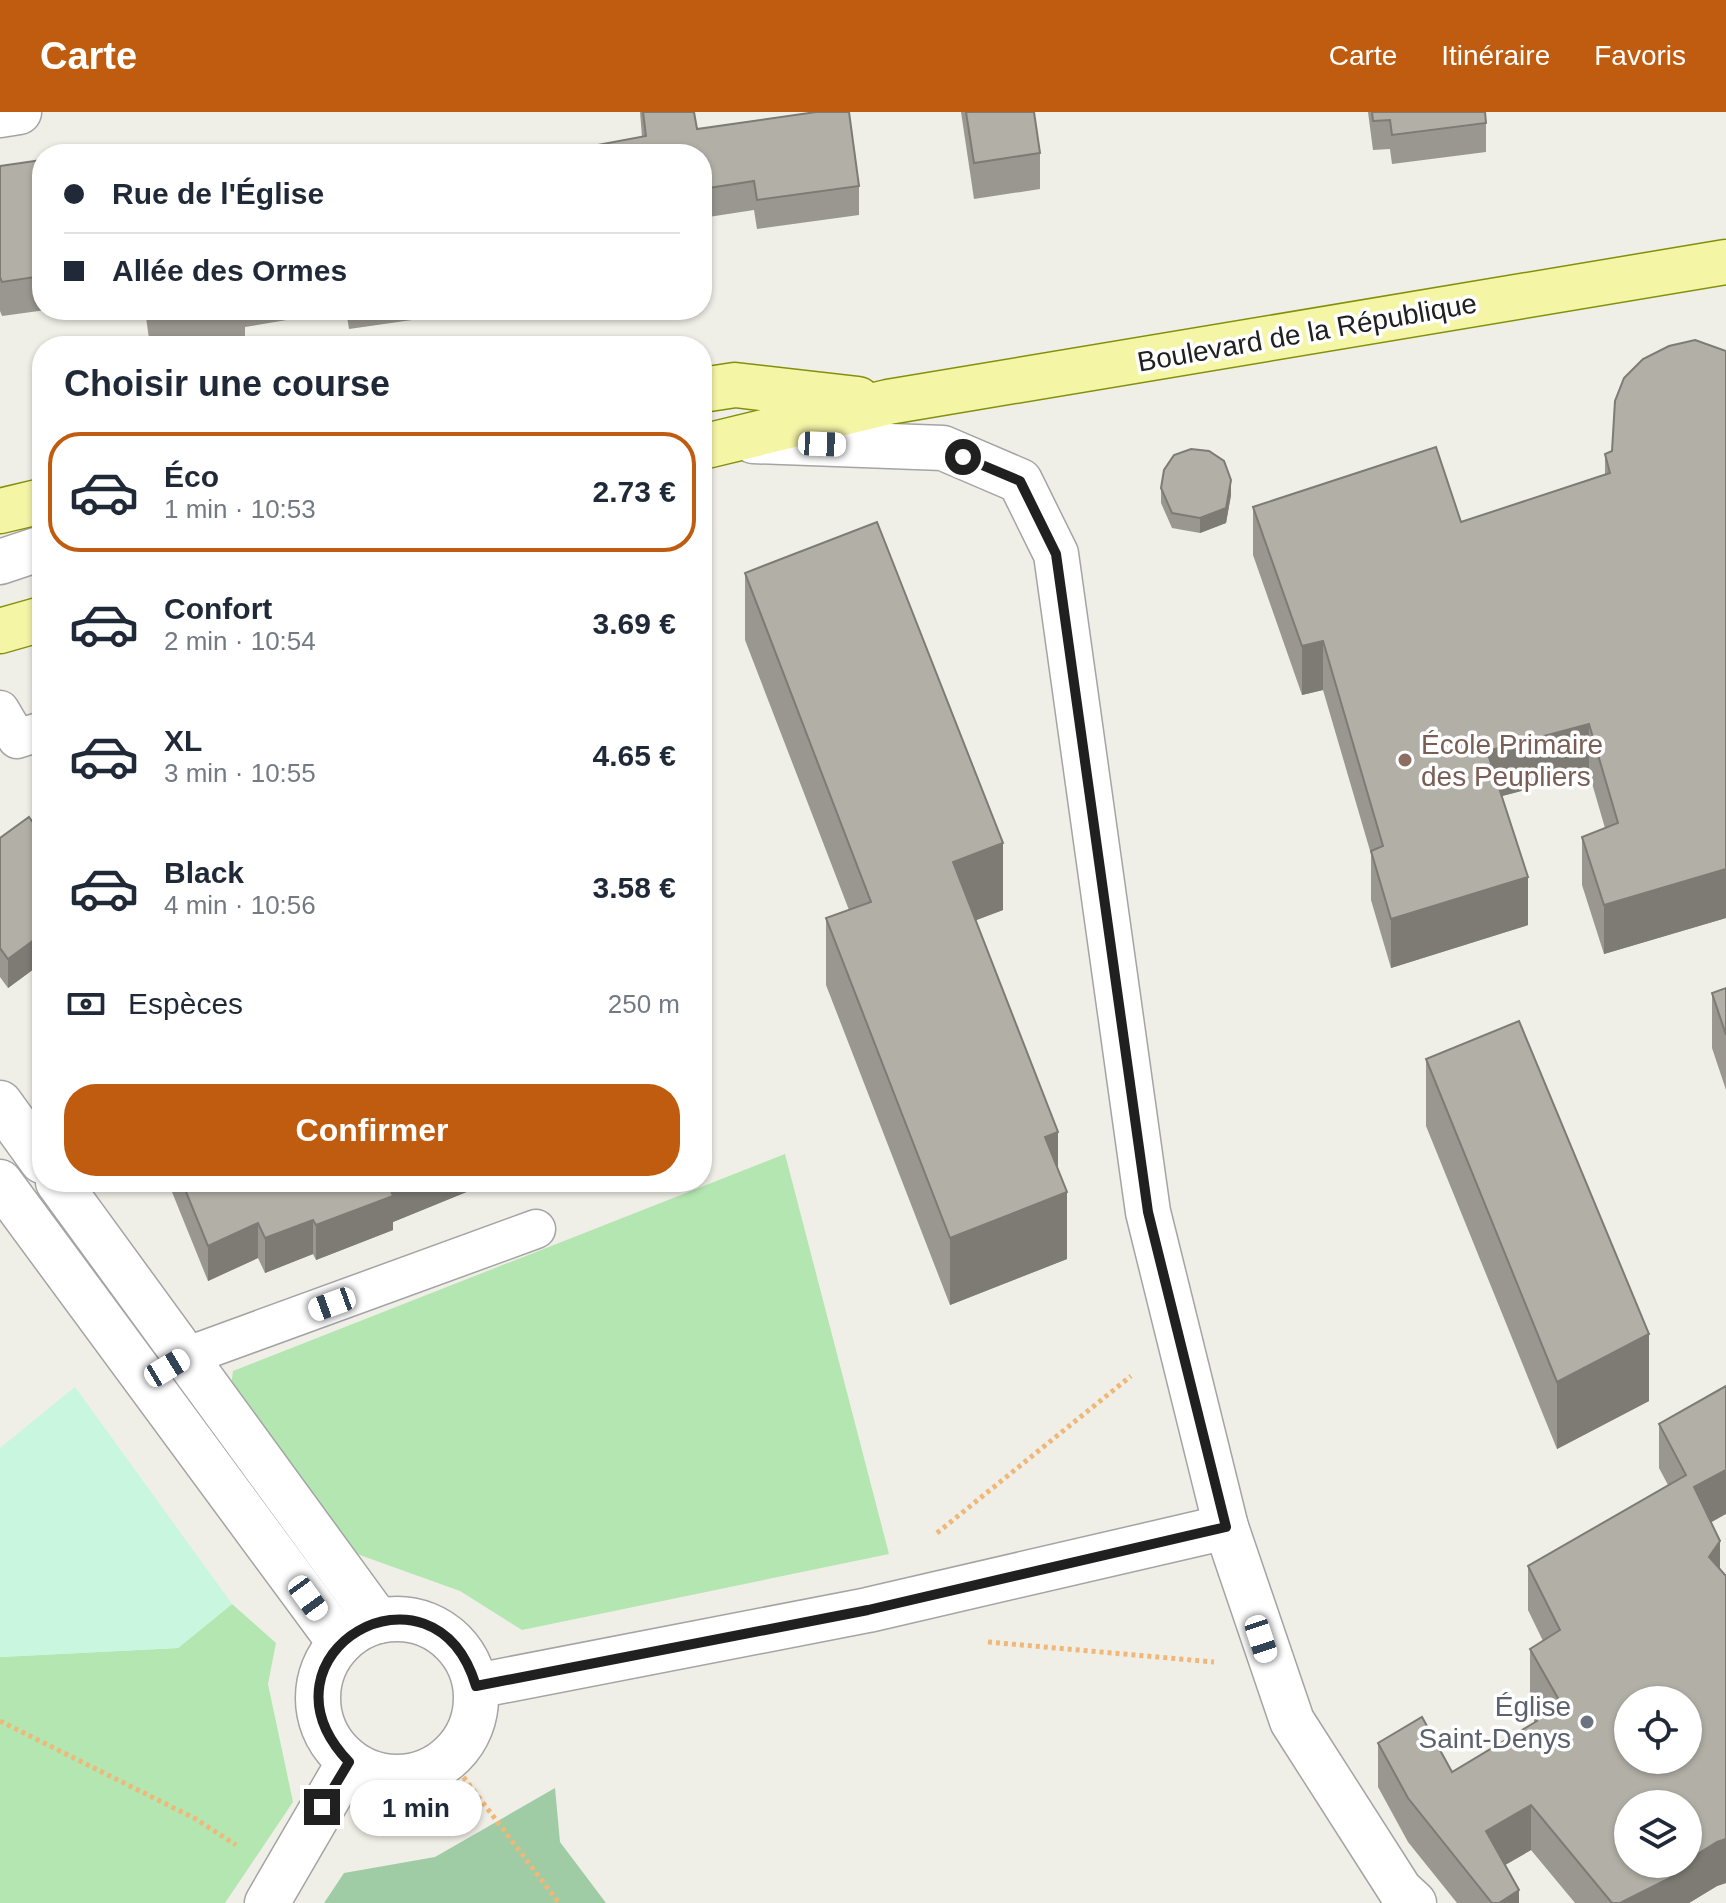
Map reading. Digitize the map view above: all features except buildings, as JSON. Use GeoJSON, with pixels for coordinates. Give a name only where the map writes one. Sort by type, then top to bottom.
{"type":"FeatureCollection","features":[{"type":"Feature","properties":{"kind":"main road","name":"Boulevard de la République"},"geometry":{"type":"LineString","coordinates":[[716,444],[888,402],[1726,262]]}},
{"type":"Feature","properties":{"kind":"main road","name":"Boulevard de la République"},"geometry":{"type":"LineString","coordinates":[[712,388],[735,385],[888,402]]}},
{"type":"Feature","properties":{"kind":"main road"},"geometry":{"type":"LineString","coordinates":[[0,511],[32,503]]}},
{"type":"Feature","properties":{"kind":"main road"},"geometry":{"type":"LineString","coordinates":[[0,631],[32,622]]}},
{"type":"Feature","properties":{"kind":"street"},"geometry":{"type":"LineString","coordinates":[[0,115],[19,112]]}},
{"type":"Feature","properties":{"kind":"street"},"geometry":{"type":"LineString","coordinates":[[716,444],[943,448],[1020,481],[1056,554],[1148,1212],[1226,1527],[1292,1721],[1400,1890],[1414,1903]]}},
{"type":"Feature","properties":{"kind":"street"},"geometry":{"type":"LineString","coordinates":[[0,562],[32,551]]}},
{"type":"Feature","properties":{"kind":"street"},"geometry":{"type":"LineString","coordinates":[[0,1103],[32,1147]]}},
{"type":"Feature","properties":{"kind":"street"},"geometry":{"type":"LineString","coordinates":[[0,1182],[340,1643]]}},
{"type":"Feature","properties":{"kind":"street"},"geometry":{"type":"LineString","coordinates":[[65,1192],[378,1621]]}},
{"type":"Feature","properties":{"kind":"street"},"geometry":{"type":"LineString","coordinates":[[148,1379],[185,1357]]}},
{"type":"Feature","properties":{"kind":"street"},"geometry":{"type":"LineString","coordinates":[[476,1686],[868,1610],[1226,1527]]}},
{"type":"Feature","properties":{"kind":"street"},"geometry":{"type":"LineString","coordinates":[[400,1619],[441,1632],[458,1646],[476,1686],[474,1713],[466,1738],[449,1758],[426,1773],[399,1778],[372,1774],[349,1762],[330,1743],[320,1718],[317,1691],[324,1665],[340,1643],[357,1629],[378,1621],[400,1619]]}},
{"type":"Feature","properties":{"kind":"street"},"geometry":{"type":"LineString","coordinates":[[275,1889],[349,1762]]}},
{"type":"Feature","properties":{"kind":"lane"},"geometry":{"type":"LineString","coordinates":[[0,710],[17,739],[32,734]]}},
{"type":"Feature","properties":{"kind":"lane"},"geometry":{"type":"LineString","coordinates":[[185,1357],[536,1229]]}},
{"type":"Feature","properties":{"kind":"path"},"geometry":{"type":"LineString","coordinates":[[0,1721],[194,1818],[275,1889]]}},
{"type":"Feature","properties":{"kind":"path"},"geometry":{"type":"LineString","coordinates":[[449,1758],[559,1903]]}},
{"type":"Feature","properties":{"kind":"green space"},"geometry":{"type":"Polygon","coordinates":[[[785,1154],[889,1554],[522,1630],[460,1591],[343,1549],[230,1394],[233,1371],[688,1192],[712,1192],[712,1183],[785,1154]]]}},
{"type":"Feature","properties":{"kind":"green space"},"geometry":{"type":"Polygon","coordinates":[[[75,1387],[232,1604],[178,1648],[0,1657],[0,1448],[75,1387]]]}},
{"type":"Feature","properties":{"kind":"green space"},"geometry":{"type":"Polygon","coordinates":[[[232,1604],[276,1643],[268,1684],[293,1802],[225,1903],[0,1903],[0,1657],[178,1648],[232,1604]]]}},
{"type":"Feature","properties":{"kind":"green space"},"geometry":{"type":"Polygon","coordinates":[[[555,1788],[560,1842],[606,1903],[324,1903],[344,1873],[435,1857],[555,1788]]]}},
{"type":"Feature","properties":{"kind":"place","name":"École Primaire des Peupliers"},"geometry":{"type":"Point","coordinates":[1405,760]}},
{"type":"Feature","properties":{"kind":"place","name":"Église Saint-Denys"},"geometry":{"type":"Point","coordinates":[1587,1722]}},
{"type":"Feature","properties":{"kind":"route"},"geometry":{"type":"LineString","coordinates":[[322,1807],[349,1762],[330,1743],[320,1718],[317,1691],[324,1665],[340,1643],[357,1629],[378,1621],[400,1619],[422,1623],[441,1632],[458,1646],[476,1686],[868,1610],[1226,1527],[1148,1212],[1056,554],[1020,481],[963,457]]}}]}
